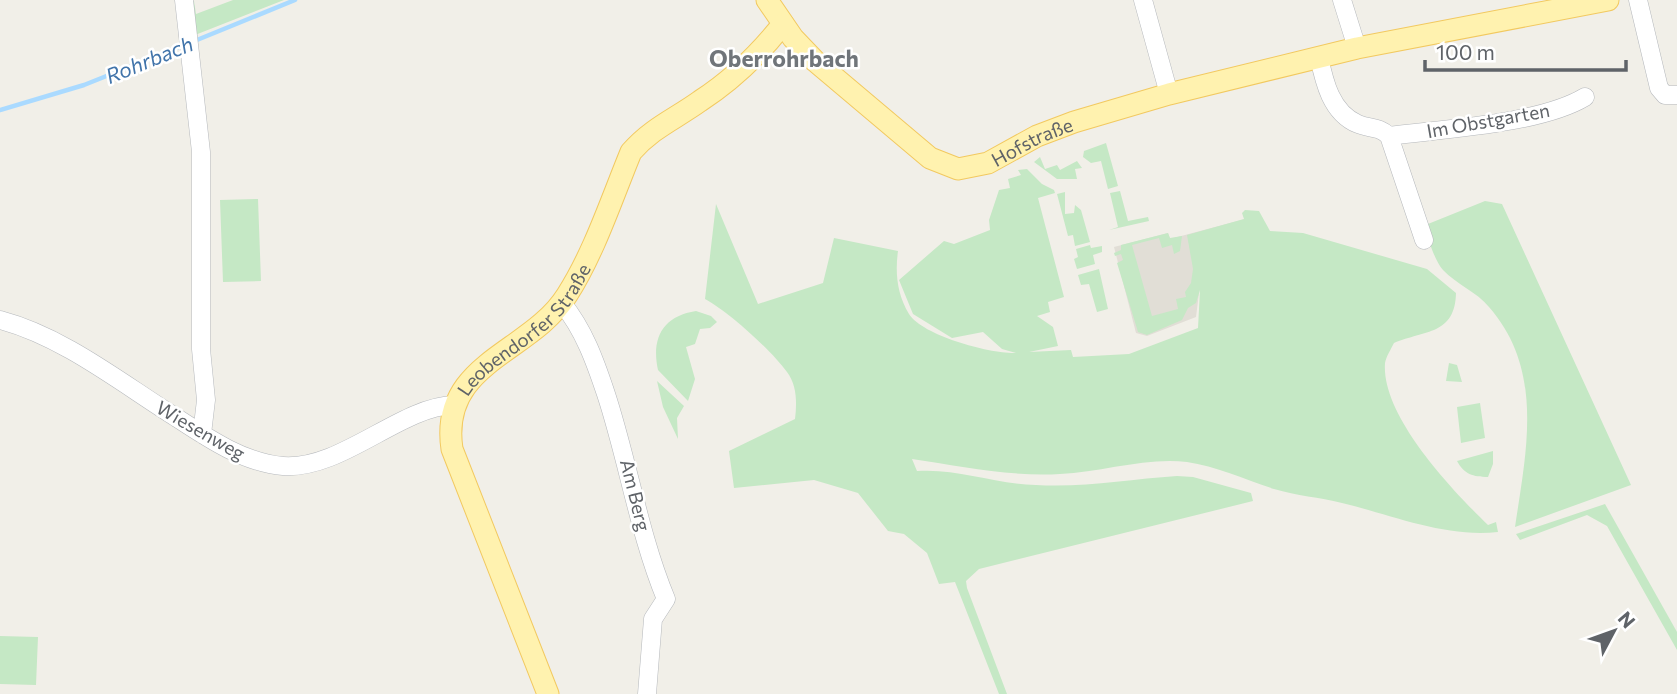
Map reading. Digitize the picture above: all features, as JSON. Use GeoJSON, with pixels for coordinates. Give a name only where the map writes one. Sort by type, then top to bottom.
{"type":"FeatureCollection","features":[{"type":"Feature","properties":{"kind":"main road","name":"Hofstraße"},"geometry":{"type":"LineString","coordinates":[[767,0],[783,24],[816,61],[930,158],[949,167],[967,168],[988,163],[1054,129],[1169,94],[1357,48],[1608,0]]}},
{"type":"Feature","properties":{"kind":"main road","name":"Leobendorfer Straße"},"geometry":{"type":"LineString","coordinates":[[548,694],[452,449],[450,435],[453,405],[477,373],[562,303],[576,279],[631,152],[656,126],[700,102],[734,75],[783,24]]}},
{"type":"Feature","properties":{"kind":"street"},"geometry":{"type":"LineString","coordinates":[[184,0],[201,152],[201,349],[206,400],[202,434]]}},
{"type":"Feature","properties":{"kind":"street"},"geometry":{"type":"LineString","coordinates":[[1143,0],[1169,94]]}},
{"type":"Feature","properties":{"kind":"street"},"geometry":{"type":"LineString","coordinates":[[1342,0],[1357,48]]}},
{"type":"Feature","properties":{"kind":"street"},"geometry":{"type":"LineString","coordinates":[[1637,0],[1659,88],[1665,95],[1677,95]]}},
{"type":"Feature","properties":{"kind":"street","name":"Im Obstgarten"},"geometry":{"type":"LineString","coordinates":[[1320,57],[1326,89],[1340,110],[1356,124],[1381,129],[1389,136],[1523,116],[1569,105],[1585,97]]}},
{"type":"Feature","properties":{"kind":"street"},"geometry":{"type":"LineString","coordinates":[[1389,136],[1424,240]]}},
{"type":"Feature","properties":{"kind":"street","name":"Am Berg"},"geometry":{"type":"LineString","coordinates":[[562,303],[581,331],[596,363],[623,447],[656,577],[666,600],[653,619],[647,694]]}},
{"type":"Feature","properties":{"kind":"street","name":"Wiesenweg"},"geometry":{"type":"LineString","coordinates":[[0,320],[50,338],[202,434],[251,459],[286,466],[337,453],[432,408],[453,405]]}},
{"type":"Feature","properties":{"kind":"shaded area"},"geometry":{"type":"Polygon","coordinates":[[[1245,219],[1200,285],[1196,317],[1147,336],[1136,333],[1114,247],[1168,233],[1170,239],[1245,219]]]}},
{"type":"Feature","properties":{"kind":"green space"},"geometry":{"type":"Polygon","coordinates":[[[233,0],[284,0],[195,35],[190,1],[194,1],[196,14],[233,0]]]}},
{"type":"Feature","properties":{"kind":"green space"},"geometry":{"type":"Polygon","coordinates":[[[1106,143],[1118,186],[1108,189],[1101,161],[1091,163],[1083,157],[1084,151],[1106,143]]]}},
{"type":"Feature","properties":{"kind":"green space"},"geometry":{"type":"Polygon","coordinates":[[[1040,157],[1045,169],[1057,165],[1060,170],[1077,161],[1082,168],[1075,169],[1077,179],[1057,179],[1034,162],[1040,157]]]}},
{"type":"Feature","properties":{"kind":"green space"},"geometry":{"type":"Polygon","coordinates":[[[1027,169],[1055,193],[1038,198],[1064,297],[1048,302],[1050,312],[1037,316],[1053,327],[1058,346],[1029,352],[1071,350],[1073,357],[1129,354],[1198,328],[1200,290],[1196,303],[1188,308],[1182,320],[1147,335],[1138,332],[1117,263],[1123,260],[1121,254],[1115,256],[1114,253],[1121,250],[1121,245],[1168,233],[1170,238],[1182,236],[1180,251],[1174,254],[1172,245],[1162,248],[1159,238],[1132,245],[1152,316],[1178,309],[1176,299],[1186,297],[1185,292],[1191,283],[1193,269],[1187,235],[1244,219],[1242,213],[1245,210],[1259,211],[1270,231],[1303,233],[1427,269],[1456,293],[1454,307],[1450,317],[1436,329],[1394,343],[1385,363],[1387,384],[1394,406],[1422,451],[1488,525],[1496,522],[1498,532],[1439,529],[1342,503],[1283,491],[1187,462],[1156,461],[1076,473],[1042,475],[912,459],[917,471],[947,472],[1021,484],[1054,486],[1177,476],[1193,477],[1251,493],[1253,501],[979,569],[966,581],[967,588],[1007,694],[999,694],[955,582],[939,584],[927,553],[904,534],[888,531],[858,493],[814,480],[734,488],[729,451],[795,419],[796,401],[793,383],[780,363],[737,322],[705,299],[716,204],[758,304],[823,283],[834,238],[898,251],[897,275],[902,299],[909,314],[928,330],[975,347],[1016,353],[1002,349],[983,332],[952,338],[913,314],[899,280],[944,241],[954,244],[990,230],[989,220],[999,190],[1010,188],[1008,179],[1021,175],[1018,170],[1027,169]]]}},
{"type":"Feature","properties":{"kind":"green space"},"geometry":{"type":"Polygon","coordinates":[[[1120,191],[1128,221],[1148,217],[1149,221],[1109,230],[1118,227],[1110,193],[1120,191]]]}},
{"type":"Feature","properties":{"kind":"green space"},"geometry":{"type":"Polygon","coordinates":[[[1065,192],[1065,214],[1074,213],[1075,205],[1081,210],[1090,242],[1075,246],[1073,235],[1068,236],[1057,194],[1065,192]]]}},
{"type":"Feature","properties":{"kind":"green space"},"geometry":{"type":"Polygon","coordinates":[[[258,199],[261,281],[223,282],[220,200],[258,199]]]}},
{"type":"Feature","properties":{"kind":"green space"},"geometry":{"type":"Polygon","coordinates":[[[1485,201],[1502,204],[1631,485],[1515,527],[1527,413],[1525,385],[1518,358],[1507,332],[1489,307],[1440,266],[1423,226],[1485,201]]]}},
{"type":"Feature","properties":{"kind":"green space"},"geometry":{"type":"Polygon","coordinates":[[[1090,245],[1091,248],[1102,246],[1102,252],[1093,255],[1095,264],[1077,269],[1074,259],[1078,257],[1076,249],[1090,245]]]}},
{"type":"Feature","properties":{"kind":"green space"},"geometry":{"type":"Polygon","coordinates":[[[1099,269],[1108,309],[1097,312],[1089,284],[1081,285],[1078,275],[1099,269]]]}},
{"type":"Feature","properties":{"kind":"green space"},"geometry":{"type":"Polygon","coordinates":[[[696,311],[711,316],[717,322],[710,328],[700,329],[695,344],[686,347],[695,379],[688,401],[658,370],[656,348],[662,330],[668,323],[696,311]]]}},
{"type":"Feature","properties":{"kind":"green space"},"geometry":{"type":"Polygon","coordinates":[[[1449,363],[1457,365],[1462,382],[1446,381],[1449,363]]]}},
{"type":"Feature","properties":{"kind":"green space"},"geometry":{"type":"Polygon","coordinates":[[[657,381],[684,406],[677,418],[678,439],[663,407],[657,381]]]}},
{"type":"Feature","properties":{"kind":"green space"},"geometry":{"type":"Polygon","coordinates":[[[1480,403],[1485,438],[1461,443],[1457,407],[1480,403]]]}},
{"type":"Feature","properties":{"kind":"green space"},"geometry":{"type":"Polygon","coordinates":[[[1493,451],[1493,464],[1488,477],[1470,474],[1457,461],[1493,451]]]}},
{"type":"Feature","properties":{"kind":"green space"},"geometry":{"type":"Polygon","coordinates":[[[1605,504],[1677,632],[1677,650],[1607,526],[1587,515],[1520,540],[1516,534],[1605,504]]]}},
{"type":"Feature","properties":{"kind":"green space"},"geometry":{"type":"Polygon","coordinates":[[[0,636],[38,637],[36,685],[0,684],[0,636]]]}},
{"type":"Feature","properties":{"kind":"waterway","name":"Rohrbach"},"geometry":{"type":"LineString","coordinates":[[192,42],[295,0]]}},
{"type":"Feature","properties":{"kind":"waterway","name":"Rohrbach"},"geometry":{"type":"LineString","coordinates":[[0,110],[84,85],[184,45]]}},
{"type":"Feature","properties":{"kind":"district","name":"Oberrohrbach"},"geometry":{"type":"Point","coordinates":[784,58]}}]}
